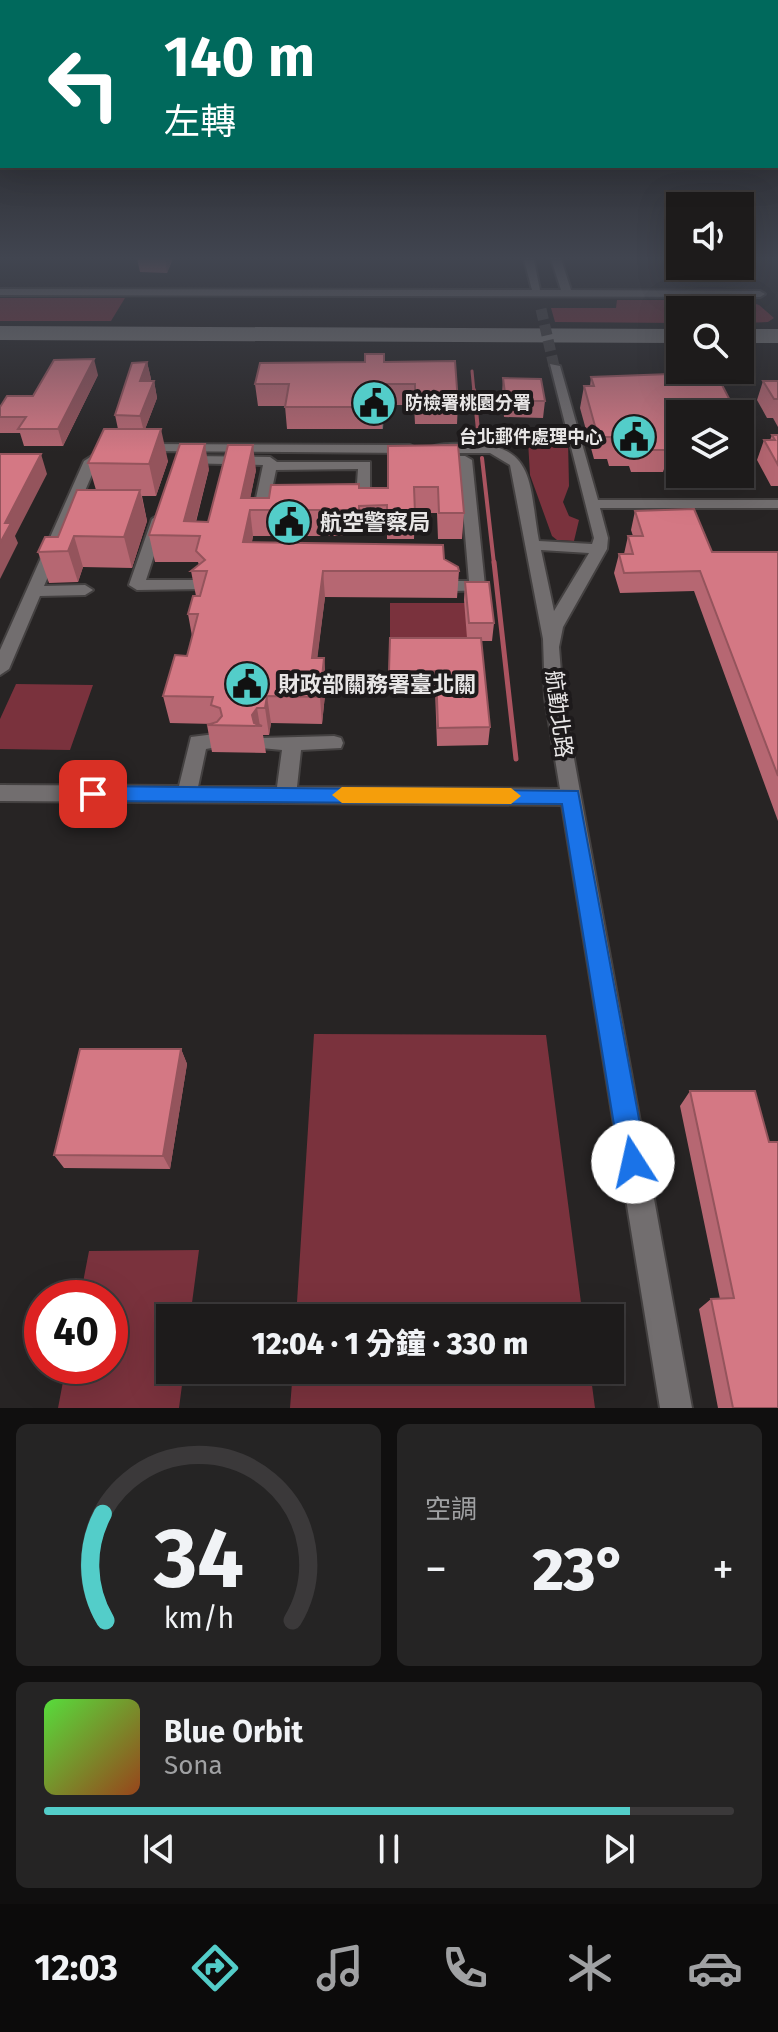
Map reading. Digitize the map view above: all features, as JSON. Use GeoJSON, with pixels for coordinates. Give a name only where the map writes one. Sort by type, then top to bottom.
{"type":"FeatureCollection","features":[{"type":"Feature","properties":{"kind":"street"},"geometry":{"type":"LineString","coordinates":[[535,545],[599,549],[601,538],[554,366]]}},
{"type":"Feature","properties":{"kind":"street"},"geometry":{"type":"LineString","coordinates":[[0,669],[91,461],[102,452],[127,448],[477,449],[511,456],[517,464],[535,545],[551,639]]}},
{"type":"Feature","properties":{"kind":"street"},"geometry":{"type":"LineString","coordinates":[[324,466],[327,448]]}},
{"type":"Feature","properties":{"kind":"street"},"geometry":{"type":"LineString","coordinates":[[173,474],[178,460],[270,461],[262,503],[363,502],[365,465]]}},
{"type":"Feature","properties":{"kind":"street"},"geometry":{"type":"LineString","coordinates":[[270,466],[465,460],[477,586],[456,586]]}},
{"type":"Feature","properties":{"kind":"street"},"geometry":{"type":"LineString","coordinates":[[164,502],[137,585],[199,585]]}},
{"type":"Feature","properties":{"kind":"street"},"geometry":{"type":"LineString","coordinates":[[593,504],[778,504]]}},
{"type":"Feature","properties":{"kind":"street","name":"航勤北路"},"geometry":{"type":"LineString","coordinates":[[599,549],[597,560],[562,612],[551,639],[554,698],[676,1408]]}},
{"type":"Feature","properties":{"kind":"street"},"geometry":{"type":"LineString","coordinates":[[34,591],[85,590]]}},
{"type":"Feature","properties":{"kind":"street"},"geometry":{"type":"LineString","coordinates":[[187,794],[198,742],[215,741]]}},
{"type":"Feature","properties":{"kind":"street"},"geometry":{"type":"LineString","coordinates":[[268,743],[334,743]]}},
{"type":"Feature","properties":{"kind":"street"},"geometry":{"type":"LineString","coordinates":[[286,795],[292,743]]}},
{"type":"Feature","properties":{"kind":"street"},"geometry":{"type":"LineString","coordinates":[[0,793],[571,797]]}},
{"type":"Feature","properties":{"kind":"path"},"geometry":{"type":"LineString","coordinates":[[382,429],[383,405]]}},
{"type":"Feature","properties":{"kind":"shaded area"},"geometry":{"type":"Polygon","coordinates":[[[555,322],[666,322],[555,322],[555,322]]]}},
{"type":"Feature","properties":{"kind":"shaded area"},"geometry":{"type":"Polygon","coordinates":[[[528,441],[568,441],[569,486],[563,502],[569,516],[579,520],[574,541],[557,540],[552,536],[530,475],[528,441]]]}},
{"type":"Feature","properties":{"kind":"shaded area"},"geometry":{"type":"Polygon","coordinates":[[[390,603],[465,603],[468,643],[390,644],[390,603]]]}},
{"type":"Feature","properties":{"kind":"shaded area"},"geometry":{"type":"Polygon","coordinates":[[[16,684],[93,685],[70,750],[0,749],[0,719],[16,684]]]}},
{"type":"Feature","properties":{"kind":"shaded area"},"geometry":{"type":"Polygon","coordinates":[[[314,1034],[546,1035],[581,1304],[297,1304],[314,1034]]]}},
{"type":"Feature","properties":{"kind":"shaded area"},"geometry":{"type":"Polygon","coordinates":[[[199,1250],[192,1304],[156,1304],[156,1384],[182,1384],[179,1408],[58,1408],[63,1384],[128,1384],[128,1280],[83,1280],[89,1251],[199,1250]]]}},
{"type":"Feature","properties":{"kind":"shaded area"},"geometry":{"type":"Polygon","coordinates":[[[292,1384],[592,1384],[595,1408],[290,1408],[292,1384]]]}},
{"type":"Feature","properties":{"kind":"building"},"geometry":{"type":"Polygon","coordinates":[[[365,354],[384,354],[384,362],[455,361],[458,403],[415,402],[415,384],[383,384],[382,407],[285,407],[289,384],[255,384],[260,363],[365,362],[365,354]]]}},
{"type":"Feature","properties":{"kind":"building"},"geometry":{"type":"Polygon","coordinates":[[[94,359],[58,429],[18,429],[26,417],[0,417],[0,407],[7,396],[33,396],[54,360],[94,359]]]}},
{"type":"Feature","properties":{"kind":"building"},"geometry":{"type":"Polygon","coordinates":[[[147,362],[140,381],[154,381],[140,416],[115,415],[132,363],[147,362]]]}},
{"type":"Feature","properties":{"kind":"building"},"geometry":{"type":"Polygon","coordinates":[[[666,374],[666,384],[722,384],[730,400],[666,400],[666,450],[636,450],[634,444],[613,444],[611,437],[598,437],[584,386],[594,386],[591,377],[666,374]]]}},
{"type":"Feature","properties":{"kind":"building"},"geometry":{"type":"Polygon","coordinates":[[[503,378],[541,379],[545,401],[506,401],[503,378]]]}},
{"type":"Feature","properties":{"kind":"building"},"geometry":{"type":"Polygon","coordinates":[[[763,381],[778,381],[778,399],[774,399],[763,381]]]}},
{"type":"Feature","properties":{"kind":"building"},"geometry":{"type":"Polygon","coordinates":[[[104,429],[161,429],[149,464],[88,463],[104,429]]]}},
{"type":"Feature","properties":{"kind":"building"},"geometry":{"type":"Polygon","coordinates":[[[772,435],[778,435],[778,465],[764,440],[775,440],[772,435]]]}},
{"type":"Feature","properties":{"kind":"building"},"geometry":{"type":"Polygon","coordinates":[[[180,444],[205,444],[184,521],[208,522],[228,445],[253,445],[241,498],[269,498],[271,485],[359,484],[359,488],[388,488],[388,446],[458,445],[464,513],[439,513],[438,487],[414,487],[415,513],[387,513],[387,505],[359,506],[359,510],[250,510],[243,542],[443,545],[444,559],[458,567],[459,571],[323,571],[312,658],[324,658],[320,697],[267,696],[265,708],[257,708],[252,715],[254,723],[262,726],[207,725],[217,722],[222,716],[220,708],[211,705],[213,697],[163,696],[175,655],[187,656],[198,614],[188,614],[193,596],[200,596],[207,571],[191,571],[205,560],[196,551],[200,536],[149,535],[180,444]]]}},
{"type":"Feature","properties":{"kind":"building"},"geometry":{"type":"Polygon","coordinates":[[[0,454],[41,454],[5,523],[11,523],[0,543],[0,454]]]}},
{"type":"Feature","properties":{"kind":"building"},"geometry":{"type":"Polygon","coordinates":[[[77,490],[140,490],[124,537],[74,536],[68,551],[38,552],[45,537],[58,537],[77,490]]]}},
{"type":"Feature","properties":{"kind":"building"},"geometry":{"type":"Polygon","coordinates":[[[694,509],[712,552],[778,552],[778,776],[700,571],[624,573],[619,554],[633,554],[628,536],[643,536],[635,511],[694,509]]]}},
{"type":"Feature","properties":{"kind":"building"},"geometry":{"type":"Polygon","coordinates":[[[465,582],[489,582],[494,623],[469,623],[465,582]]]}},
{"type":"Feature","properties":{"kind":"building"},"geometry":{"type":"Polygon","coordinates":[[[390,638],[481,638],[490,727],[438,728],[436,671],[389,671],[390,638]]]}},
{"type":"Feature","properties":{"kind":"building"},"geometry":{"type":"Polygon","coordinates":[[[80,1049],[181,1049],[163,1156],[54,1155],[80,1049]]]}},
{"type":"Feature","properties":{"kind":"building"},"geometry":{"type":"Polygon","coordinates":[[[690,1091],[755,1091],[769,1142],[778,1142],[778,1408],[733,1408],[711,1299],[734,1298],[690,1091]]]}},
{"type":"Feature","properties":{"kind":"waterway"},"geometry":{"type":"LineString","coordinates":[[472,371],[474,392]]}},
{"type":"Feature","properties":{"kind":"waterway"},"geometry":{"type":"LineString","coordinates":[[474,390],[479,440]]}},
{"type":"Feature","properties":{"kind":"waterway"},"geometry":{"type":"LineString","coordinates":[[482,458],[494,564]]}},
{"type":"Feature","properties":{"kind":"waterway"},"geometry":{"type":"LineString","coordinates":[[494,562],[516,759]]}},
{"type":"Feature","properties":{"kind":"taxiway"},"geometry":{"type":"LineString","coordinates":[[0,333],[666,336]]}},
{"type":"Feature","properties":{"kind":"taxiway"},"geometry":{"type":"LineString","coordinates":[[754,336],[778,336]]}},
{"type":"Feature","properties":{"kind":"tunnel"},"geometry":{"type":"LineString","coordinates":[[544,322],[554,366]]}},
{"type":"Feature","properties":{"kind":"slow traffic"},"geometry":{"type":"LineString","coordinates":[[342,795],[511,796]]}},
{"type":"Feature","properties":{"kind":"place","name":"防檢署桃園分署"},"geometry":{"type":"Point","coordinates":[374,403]}},
{"type":"Feature","properties":{"kind":"place","name":"台北郵件處理中心"},"geometry":{"type":"Point","coordinates":[634,437]}},
{"type":"Feature","properties":{"kind":"place","name":"航空警察局"},"geometry":{"type":"Point","coordinates":[289,522]}},
{"type":"Feature","properties":{"kind":"place","name":"財政部關務署臺北關"},"geometry":{"type":"Point","coordinates":[247,684]}},
{"type":"Feature","properties":{"kind":"route"},"geometry":{"type":"LineString","coordinates":[[93,794],[571,797],[633,1162]]}}]}
